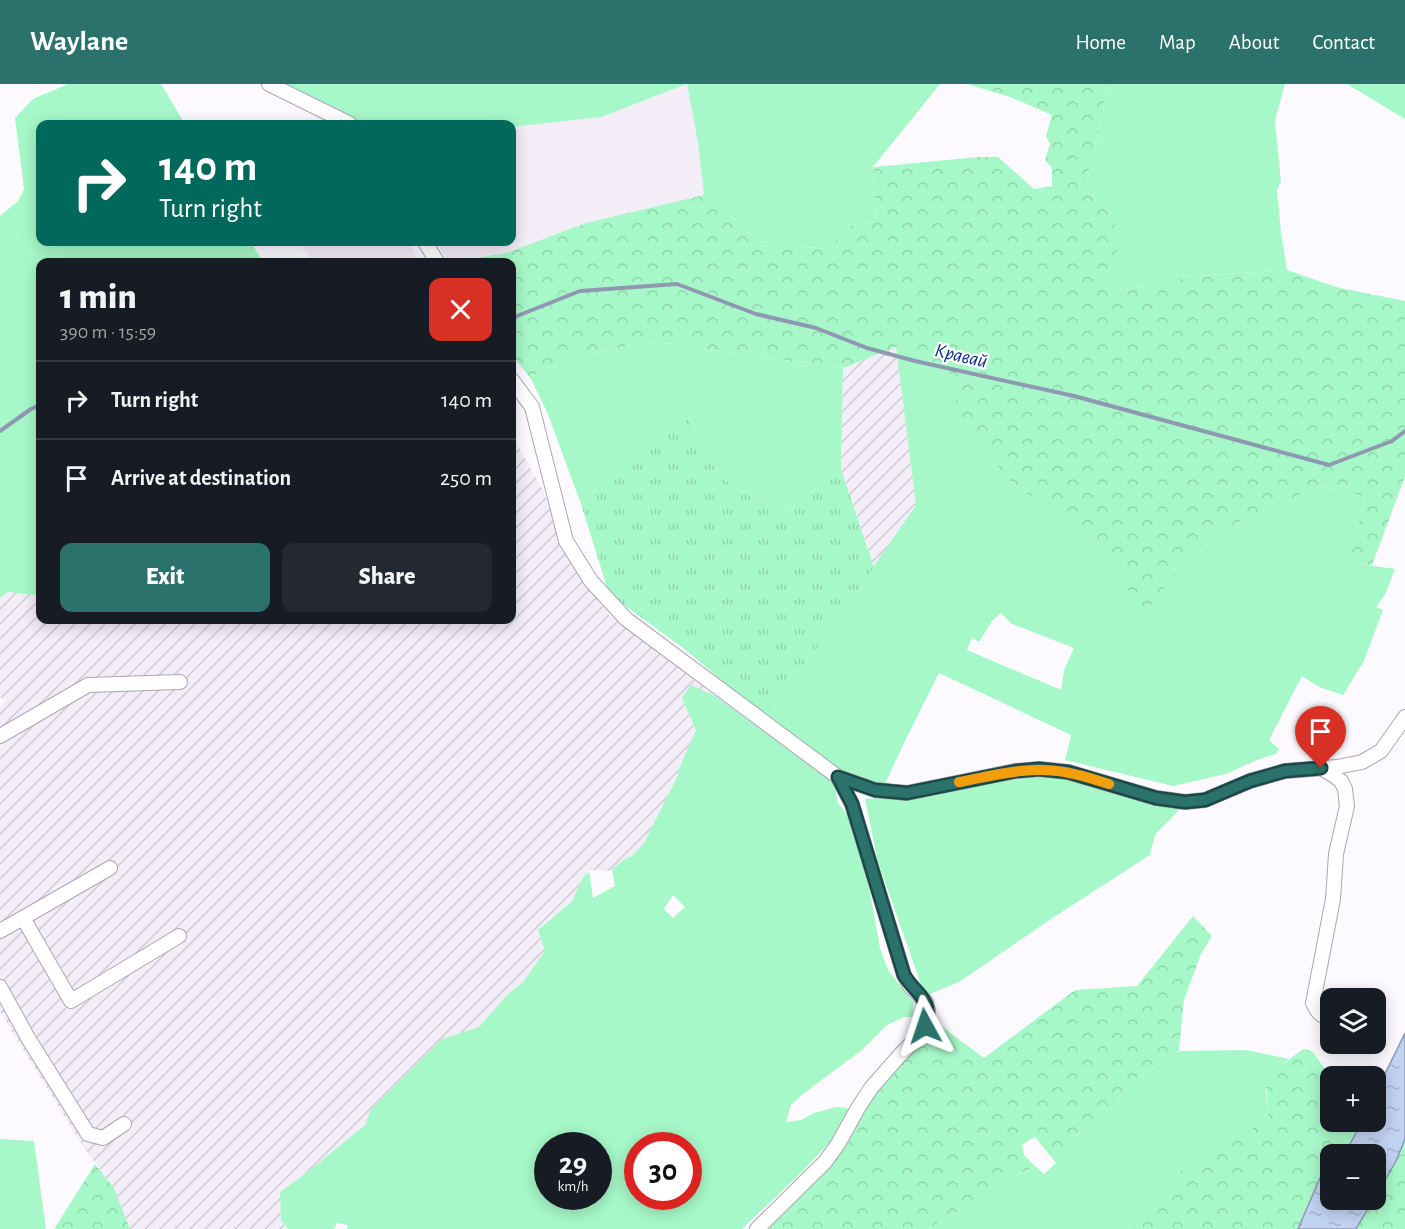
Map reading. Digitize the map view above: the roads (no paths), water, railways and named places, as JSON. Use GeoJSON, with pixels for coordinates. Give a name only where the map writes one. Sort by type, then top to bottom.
{"type":"FeatureCollection","features":[{"type":"Feature","properties":{"kind":"street"},"geometry":{"type":"LineString","coordinates":[[269,84],[342,120]]}},
{"type":"Feature","properties":{"kind":"street"},"geometry":{"type":"LineString","coordinates":[[516,385],[532,407],[566,541],[591,581],[626,618],[838,777],[875,790],[907,793],[1016,771],[1039,769],[1068,772],[1156,798],[1185,802],[1205,800],[1250,781],[1285,771],[1337,767],[1362,762],[1381,751],[1405,717]]}},
{"type":"Feature","properties":{"kind":"street"},"geometry":{"type":"LineString","coordinates":[[0,735],[88,684],[180,682]]}},
{"type":"Feature","properties":{"kind":"street"},"geometry":{"type":"LineString","coordinates":[[1320,1014],[1313,1003],[1333,899],[1336,854],[1347,806],[1345,789],[1341,782],[1321,768]]}},
{"type":"Feature","properties":{"kind":"street"},"geometry":{"type":"LineString","coordinates":[[757,1229],[825,1162],[871,1088],[920,1035],[927,1020],[926,1002],[910,986],[904,975],[852,804],[838,777]]}},
{"type":"Feature","properties":{"kind":"street"},"geometry":{"type":"LineString","coordinates":[[0,931],[110,868]]}},
{"type":"Feature","properties":{"kind":"street"},"geometry":{"type":"LineString","coordinates":[[23,918],[71,1001],[179,936]]}},
{"type":"Feature","properties":{"kind":"street"},"geometry":{"type":"LineString","coordinates":[[0,987],[28,1038],[88,1134],[103,1138],[124,1124]]}},
{"type":"Feature","properties":{"kind":"water"},"geometry":{"type":"Polygon","coordinates":[[[1405,1033],[1405,1139],[1386,1178],[1386,1144],[1350,1144],[1357,1132],[1386,1132],[1386,1072],[1405,1033]]]}},
{"type":"Feature","properties":{"kind":"water"},"geometry":{"type":"Polygon","coordinates":[[[1320,1178],[1320,1210],[1367,1210],[1356,1229],[1298,1229],[1320,1178]]]}},
{"type":"Feature","properties":{"kind":"waterway","name":"Кравай"},"geometry":{"type":"LineString","coordinates":[[516,317],[580,291],[677,284],[756,314],[816,328],[867,348],[915,361],[1074,396],[1329,465],[1392,441],[1405,431]]}},
{"type":"Feature","properties":{"kind":"waterway","name":"Кравай"},"geometry":{"type":"LineString","coordinates":[[0,431],[36,407]]}}]}
